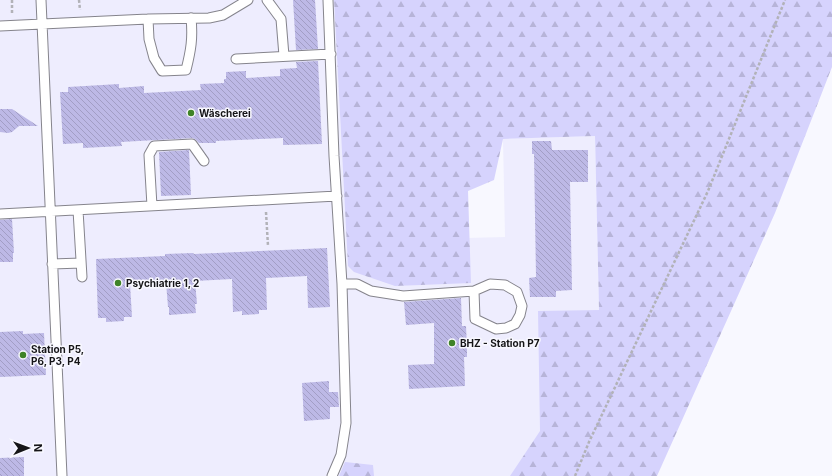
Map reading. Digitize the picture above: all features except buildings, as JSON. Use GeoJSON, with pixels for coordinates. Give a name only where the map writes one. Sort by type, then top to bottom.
{"type":"FeatureCollection","features":[{"type":"Feature","properties":{"kind":"lane"},"geometry":{"type":"LineString","coordinates":[[41,0],[62,476]]}},
{"type":"Feature","properties":{"kind":"lane"},"geometry":{"type":"LineString","coordinates":[[0,26],[148,19],[209,18],[223,15],[248,0]]}},
{"type":"Feature","properties":{"kind":"lane"},"geometry":{"type":"LineString","coordinates":[[267,0],[281,20],[284,56]]}},
{"type":"Feature","properties":{"kind":"lane"},"geometry":{"type":"LineString","coordinates":[[328,0],[342,284],[346,424],[340,455],[332,476]]}},
{"type":"Feature","properties":{"kind":"lane"},"geometry":{"type":"LineString","coordinates":[[148,19],[149,39],[154,58],[162,71],[186,70],[191,53],[191,18]]}},
{"type":"Feature","properties":{"kind":"lane"},"geometry":{"type":"LineString","coordinates":[[236,59],[331,54]]}},
{"type":"Feature","properties":{"kind":"lane"},"geometry":{"type":"LineString","coordinates":[[152,206],[149,155],[154,146],[192,144],[204,161]]}},
{"type":"Feature","properties":{"kind":"lane"},"geometry":{"type":"LineString","coordinates":[[0,214],[337,196]]}},
{"type":"Feature","properties":{"kind":"lane"},"geometry":{"type":"LineString","coordinates":[[78,210],[82,277]]}},
{"type":"Feature","properties":{"kind":"lane"},"geometry":{"type":"LineString","coordinates":[[52,264],[81,262]]}},
{"type":"Feature","properties":{"kind":"lane"},"geometry":{"type":"LineString","coordinates":[[342,284],[357,284],[371,291],[403,296],[474,291],[490,284],[505,285],[516,292],[522,306],[520,315],[515,324],[506,328],[496,329],[475,319],[474,291]]}},
{"type":"Feature","properties":{"kind":"path"},"geometry":{"type":"LineString","coordinates":[[575,476],[708,191],[785,0]]}},
{"type":"Feature","properties":{"kind":"path"},"geometry":{"type":"LineString","coordinates":[[265,200],[268,246]]}},
{"type":"Feature","properties":{"kind":"shaded area"},"geometry":{"type":"Polygon","coordinates":[[[0,0],[334,0],[347,241],[505,237],[503,139],[595,136],[599,310],[542,476],[0,476],[0,0]]]}},
{"type":"Feature","properties":{"kind":"green space"},"geometry":{"type":"Polygon","coordinates":[[[334,0],[832,0],[832,67],[775,213],[657,476],[510,476],[540,431],[538,311],[599,310],[595,136],[503,139],[494,180],[468,191],[471,283],[395,286],[354,272],[348,266],[334,0]]]}},
{"type":"Feature","properties":{"kind":"green space"},"geometry":{"type":"Polygon","coordinates":[[[345,462],[373,465],[374,476],[339,476],[345,462]]]}},
{"type":"Feature","properties":{"kind":"place","name":"Wäscherei"},"geometry":{"type":"Point","coordinates":[191,113]}},
{"type":"Feature","properties":{"kind":"place","name":"Psychiatrie 1, 2"},"geometry":{"type":"Point","coordinates":[118,283]}},
{"type":"Feature","properties":{"kind":"place","name":"BHZ - Station P7"},"geometry":{"type":"Point","coordinates":[452,343]}},
{"type":"Feature","properties":{"kind":"place","name":"Station P5, P6, P3, P4"},"geometry":{"type":"Point","coordinates":[23,355]}}]}
